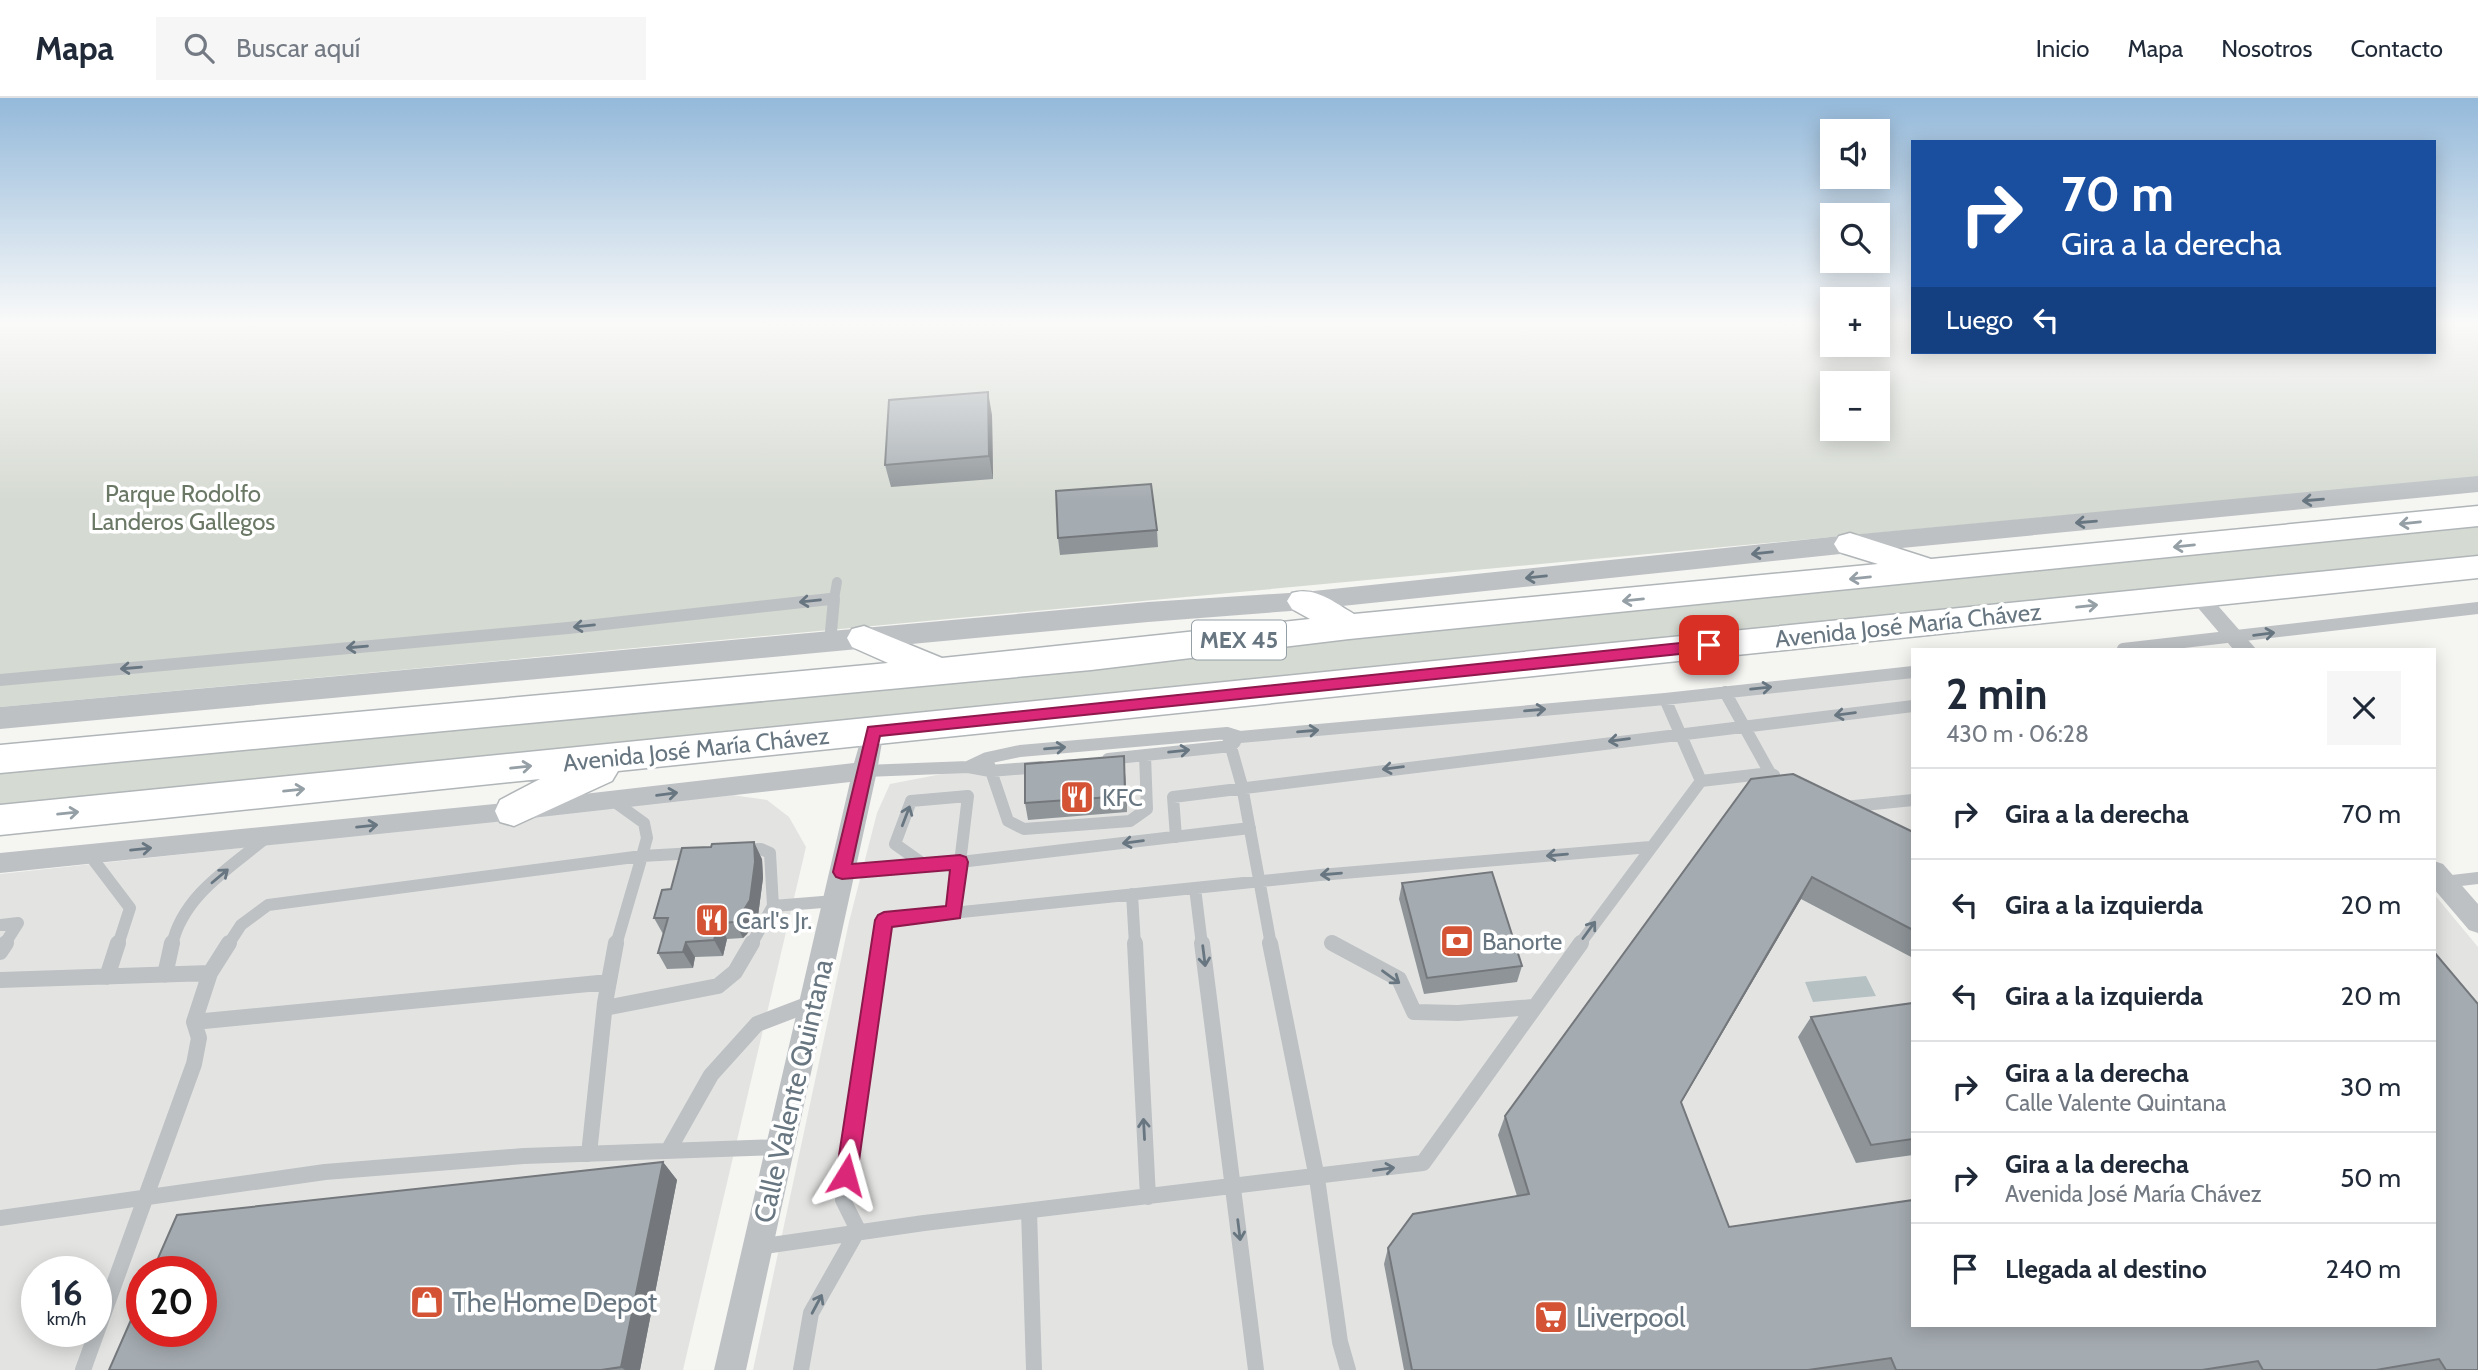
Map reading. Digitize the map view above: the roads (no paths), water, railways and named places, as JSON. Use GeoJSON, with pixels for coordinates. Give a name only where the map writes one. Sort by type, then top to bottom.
{"type":"FeatureCollection","features":[{"type":"Feature","properties":{"kind":"main road","name":"Avenida José María Chávez"},"geometry":{"type":"LineString","coordinates":[[0,760],[1091,657],[1349,627],[2478,516]]}},
{"type":"Feature","properties":{"kind":"main road"},"geometry":{"type":"LineString","coordinates":[[1850,544],[1937,570]]}},
{"type":"Feature","properties":{"kind":"main road","name":"Avenida José María Chávez"},"geometry":{"type":"LineString","coordinates":[[0,820],[2473,569]]}},
{"type":"Feature","properties":{"kind":"main road"},"geometry":{"type":"LineString","coordinates":[[1304,601],[1349,627]]}},
{"type":"Feature","properties":{"kind":"main road"},"geometry":{"type":"LineString","coordinates":[[847,640],[938,670]]}},
{"type":"Feature","properties":{"kind":"main road"},"geometry":{"type":"LineString","coordinates":[[514,811],[582,777],[661,753]]}},
{"type":"Feature","properties":{"kind":"street"},"geometry":{"type":"LineString","coordinates":[[0,718],[1148,612],[1304,601],[1850,544],[2478,484]]}},
{"type":"Feature","properties":{"kind":"street"},"geometry":{"type":"LineString","coordinates":[[2198,596],[2240,643]]}},
{"type":"Feature","properties":{"kind":"street","name":"Calle Valente Quintana"},"geometry":{"type":"LineString","coordinates":[[730,1370],[873,731]]}},
{"type":"Feature","properties":{"kind":"street"},"geometry":{"type":"LineString","coordinates":[[0,863],[514,811],[865,771]]}},
{"type":"Feature","properties":{"kind":"street"},"geometry":{"type":"LineString","coordinates":[[2439,876],[2478,922]]}},
{"type":"Feature","properties":{"kind":"lane"},"geometry":{"type":"LineString","coordinates":[[836,582],[834,598],[847,640]]}},
{"type":"Feature","properties":{"kind":"lane"},"geometry":{"type":"LineString","coordinates":[[0,680],[554,629],[834,598]]}},
{"type":"Feature","properties":{"kind":"lane"},"geometry":{"type":"LineString","coordinates":[[2142,648],[2240,643],[2478,608]]}},
{"type":"Feature","properties":{"kind":"lane"},"geometry":{"type":"LineString","coordinates":[[988,764],[1020,751],[1233,739],[1665,699],[1911,672]]}},
{"type":"Feature","properties":{"kind":"lane"},"geometry":{"type":"LineString","coordinates":[[758,1247],[858,1230],[1234,1188],[1423,1163],[1533,1007],[1701,780],[1775,776],[1725,692]]}},
{"type":"Feature","properties":{"kind":"lane"},"geometry":{"type":"LineString","coordinates":[[1665,699],[1701,780]]}},
{"type":"Feature","properties":{"kind":"lane"},"geometry":{"type":"LineString","coordinates":[[1176,837],[1173,797],[1242,786],[1911,706]]}},
{"type":"Feature","properties":{"kind":"lane"},"geometry":{"type":"LineString","coordinates":[[1089,762],[1233,739]]}},
{"type":"Feature","properties":{"kind":"lane"},"geometry":{"type":"LineString","coordinates":[[1233,739],[1258,882],[1317,1178],[1340,1342],[1348,1370]]}},
{"type":"Feature","properties":{"kind":"lane"},"geometry":{"type":"LineString","coordinates":[[988,764],[1007,821],[1024,829],[1130,821],[1147,809],[1145,755]]}},
{"type":"Feature","properties":{"kind":"lane"},"geometry":{"type":"LineString","coordinates":[[865,771],[988,764],[1062,765]]}},
{"type":"Feature","properties":{"kind":"lane"},"geometry":{"type":"LineString","coordinates":[[926,866],[895,844],[911,801],[968,796],[954,913]]}},
{"type":"Feature","properties":{"kind":"lane"},"geometry":{"type":"LineString","coordinates":[[589,1154],[605,1008],[618,928],[647,838],[644,823],[612,800]]}},
{"type":"Feature","properties":{"kind":"lane"},"geometry":{"type":"LineString","coordinates":[[1825,802],[1836,808],[1911,800]]}},
{"type":"Feature","properties":{"kind":"lane"},"geometry":{"type":"LineString","coordinates":[[842,872],[926,866],[1250,828]]}},
{"type":"Feature","properties":{"kind":"lane"},"geometry":{"type":"LineString","coordinates":[[165,975],[175,931],[196,895],[267,837]]}},
{"type":"Feature","properties":{"kind":"lane"},"geometry":{"type":"LineString","coordinates":[[858,1230],[843,1200],[884,920],[1132,894],[1650,847]]}},
{"type":"Feature","properties":{"kind":"lane"},"geometry":{"type":"LineString","coordinates":[[83,1370],[194,1064],[199,1038],[194,1022],[210,973],[241,925],[268,905],[642,856],[761,849],[770,853],[774,906],[735,972],[718,986],[605,1008]]}},
{"type":"Feature","properties":{"kind":"lane"},"geometry":{"type":"LineString","coordinates":[[89,854],[130,908],[107,977]]}},
{"type":"Feature","properties":{"kind":"lane"},"geometry":{"type":"LineString","coordinates":[[2439,876],[2478,878]]}},
{"type":"Feature","properties":{"kind":"lane"},"geometry":{"type":"LineString","coordinates":[[1195,888],[1256,1370]]}},
{"type":"Feature","properties":{"kind":"lane"},"geometry":{"type":"LineString","coordinates":[[1132,894],[1148,1197]]}},
{"type":"Feature","properties":{"kind":"lane"},"geometry":{"type":"LineString","coordinates":[[774,906],[835,901]]}},
{"type":"Feature","properties":{"kind":"lane"},"geometry":{"type":"LineString","coordinates":[[0,925],[18,923],[0,953]]}},
{"type":"Feature","properties":{"kind":"lane"},"geometry":{"type":"LineString","coordinates":[[1332,943],[1399,979],[1414,1012],[1458,1013],[1533,1007]]}},
{"type":"Feature","properties":{"kind":"lane"},"geometry":{"type":"LineString","coordinates":[[0,980],[210,973]]}},
{"type":"Feature","properties":{"kind":"lane"},"geometry":{"type":"LineString","coordinates":[[194,1022],[610,982]]}},
{"type":"Feature","properties":{"kind":"lane"},"geometry":{"type":"LineString","coordinates":[[668,1151],[711,1075],[757,1024],[812,1003]]}},
{"type":"Feature","properties":{"kind":"lane"},"geometry":{"type":"LineString","coordinates":[[0,1218],[325,1172],[524,1156],[780,1147]]}},
{"type":"Feature","properties":{"kind":"lane"},"geometry":{"type":"LineString","coordinates":[[1029,1211],[1034,1370]]}},
{"type":"Feature","properties":{"kind":"lane"},"geometry":{"type":"LineString","coordinates":[[800,1370],[811,1313],[858,1230]]}},
{"type":"Feature","properties":{"kind":"lane"},"geometry":{"type":"LineString","coordinates":[[1340,1342],[1340,1370]]}},
{"type":"Feature","properties":{"kind":"place","name":"KFC"},"geometry":{"type":"Point","coordinates":[1077,797]}},
{"type":"Feature","properties":{"kind":"place","name":"Carl's Jr."},"geometry":{"type":"Point","coordinates":[712,920]}},
{"type":"Feature","properties":{"kind":"place","name":"Banorte"},"geometry":{"type":"Point","coordinates":[1457,941]}},
{"type":"Feature","properties":{"kind":"place","name":"The Home Depot"},"geometry":{"type":"Point","coordinates":[427,1302]}},
{"type":"Feature","properties":{"kind":"place","name":"Liverpool"},"geometry":{"type":"Point","coordinates":[1551,1317]}},
{"type":"Feature","properties":{"kind":"park label","name":"Parque Rodolfo Landeros Gallegos"},"geometry":{"type":"Point","coordinates":[183,507]}}]}
